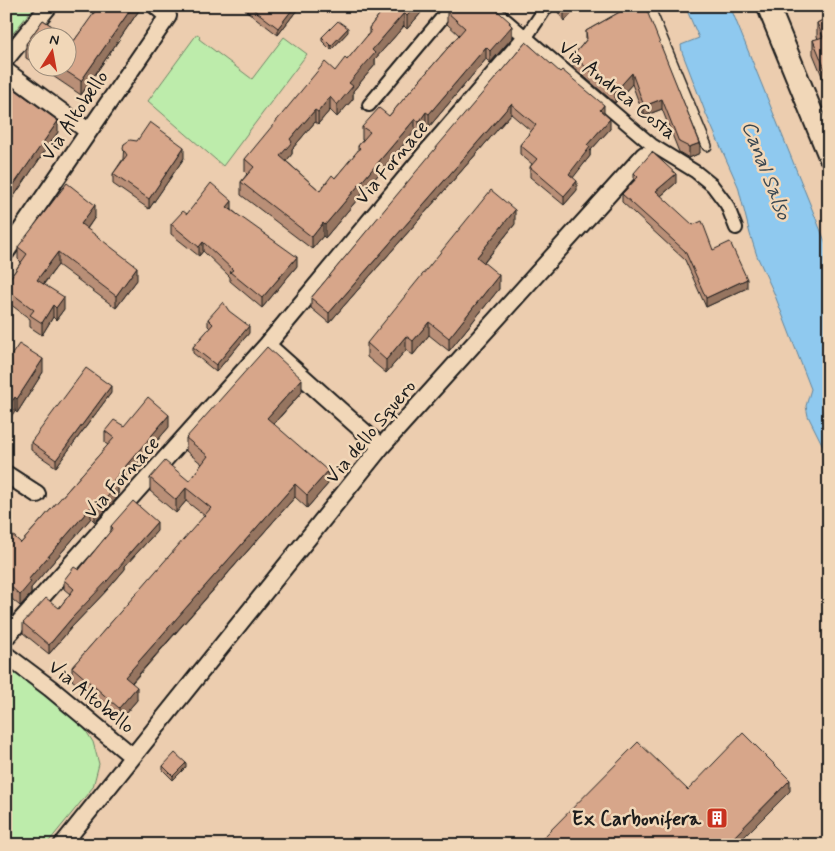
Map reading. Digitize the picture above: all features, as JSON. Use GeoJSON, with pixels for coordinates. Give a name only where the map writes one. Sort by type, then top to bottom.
{"type":"FeatureCollection","features":[{"type":"Feature","properties":{"kind":"street"},"geometry":{"type":"LineString","coordinates":[[6,59],[49,6]]}},
{"type":"Feature","properties":{"kind":"street","name":"Via Altobello"},"geometry":{"type":"LineString","coordinates":[[6,252],[168,16],[156,6]]}},
{"type":"Feature","properties":{"kind":"street"},"geometry":{"type":"LineString","coordinates":[[369,105],[452,6]]}},
{"type":"Feature","properties":{"kind":"street","name":"Via Andrea Costa"},"geometry":{"type":"LineString","coordinates":[[489,6],[526,37],[648,150],[696,172],[712,185],[726,205],[736,228]]}},
{"type":"Feature","properties":{"kind":"street","name":"Via Fornace"},"geometry":{"type":"LineString","coordinates":[[6,636],[267,345],[427,152],[526,37],[546,6]]}},
{"type":"Feature","properties":{"kind":"street"},"geometry":{"type":"LineString","coordinates":[[768,6],[827,146]]}},
{"type":"Feature","properties":{"kind":"street"},"geometry":{"type":"LineString","coordinates":[[6,71],[88,131]]}},
{"type":"Feature","properties":{"kind":"street","name":"Via dello Squero"},"geometry":{"type":"LineString","coordinates":[[132,756],[381,447],[648,150]]}},
{"type":"Feature","properties":{"kind":"street"},"geometry":{"type":"LineString","coordinates":[[267,345],[381,447]]}},
{"type":"Feature","properties":{"kind":"street"},"geometry":{"type":"LineString","coordinates":[[6,474],[37,494]]}},
{"type":"Feature","properties":{"kind":"street","name":"Via Altobello"},"geometry":{"type":"LineString","coordinates":[[6,655],[50,688],[132,756],[62,845]]}},
{"type":"Feature","properties":{"kind":"lane"},"geometry":{"type":"LineString","coordinates":[[650,6],[707,146]]}},
{"type":"Feature","properties":{"kind":"green space"},"geometry":{"type":"Polygon","coordinates":[[[6,6],[35,6],[6,42],[6,6]]]}},
{"type":"Feature","properties":{"kind":"green space"},"geometry":{"type":"Polygon","coordinates":[[[197,34],[200,36],[199,39],[252,79],[284,37],[307,54],[223,166],[148,101],[197,34]]]}},
{"type":"Feature","properties":{"kind":"green space"},"geometry":{"type":"Polygon","coordinates":[[[6,662],[79,720],[93,742],[99,764],[93,787],[46,845],[6,845],[6,662]]]}},
{"type":"Feature","properties":{"kind":"water","name":"Canal Salso"},"geometry":{"type":"Polygon","coordinates":[[[685,6],[730,6],[829,251],[829,458],[808,416],[806,406],[811,389],[774,293],[757,256],[738,186],[706,114],[682,52],[681,45],[699,38],[685,6]]]}},
{"type":"Feature","properties":{"kind":"building"},"geometry":{"type":"Polygon","coordinates":[[[99,6],[133,6],[81,81],[76,78],[78,78],[78,35],[99,6]]]}},
{"type":"Feature","properties":{"kind":"building"},"geometry":{"type":"Polygon","coordinates":[[[249,6],[295,6],[278,28],[249,6]]]}},
{"type":"Feature","properties":{"kind":"building"},"geometry":{"type":"Polygon","coordinates":[[[386,6],[416,6],[407,16],[404,13],[372,50],[375,53],[349,83],[353,86],[337,105],[330,97],[318,112],[315,110],[290,139],[292,142],[280,156],[320,191],[332,175],[335,178],[360,148],[358,146],[370,132],[362,127],[379,108],[389,116],[465,28],[447,12],[451,6],[492,6],[512,26],[490,51],[486,47],[429,114],[426,112],[419,122],[415,119],[325,225],[323,223],[312,237],[241,182],[254,167],[245,159],[325,62],[335,71],[345,58],[347,60],[371,31],[369,28],[386,6]]]}},
{"type":"Feature","properties":{"kind":"building"},"geometry":{"type":"Polygon","coordinates":[[[560,6],[570,6],[564,11],[560,6]]]}},
{"type":"Feature","properties":{"kind":"building"},"geometry":{"type":"Polygon","coordinates":[[[627,6],[645,6],[700,143],[689,147],[679,142],[662,99],[644,106],[632,73],[615,92],[573,56],[587,39],[586,31],[625,9],[627,6]]]}},
{"type":"Feature","properties":{"kind":"building"},"geometry":{"type":"Polygon","coordinates":[[[829,17],[829,79],[813,40],[823,37],[817,23],[829,17]]]}},
{"type":"Feature","properties":{"kind":"building"},"geometry":{"type":"Polygon","coordinates":[[[43,20],[55,28],[37,28],[43,20]]]}},
{"type":"Feature","properties":{"kind":"building"},"geometry":{"type":"Polygon","coordinates":[[[338,21],[348,28],[331,46],[322,37],[338,21]]]}},
{"type":"Feature","properties":{"kind":"building"},"geometry":{"type":"Polygon","coordinates":[[[526,42],[560,72],[562,70],[604,105],[600,110],[610,119],[587,145],[590,147],[569,174],[577,181],[564,196],[530,167],[537,159],[520,145],[536,125],[511,104],[329,313],[311,298],[526,42]]]}},
{"type":"Feature","properties":{"kind":"building"},"geometry":{"type":"Polygon","coordinates":[[[6,83],[58,121],[8,193],[6,192],[6,134],[11,127],[6,124],[6,83]]]}},
{"type":"Feature","properties":{"kind":"building"},"geometry":{"type":"Polygon","coordinates":[[[150,122],[184,147],[149,199],[113,174],[127,155],[123,149],[124,144],[130,140],[137,141],[150,122]]]}},
{"type":"Feature","properties":{"kind":"building"},"geometry":{"type":"Polygon","coordinates":[[[652,152],[676,174],[656,191],[693,225],[702,221],[713,250],[730,242],[747,279],[706,298],[685,251],[622,194],[638,177],[634,173],[652,152]]]}},
{"type":"Feature","properties":{"kind":"building"},"geometry":{"type":"Polygon","coordinates":[[[67,183],[95,205],[81,224],[137,267],[116,296],[58,252],[37,280],[64,297],[56,308],[53,305],[42,323],[30,315],[34,310],[6,289],[6,284],[27,254],[18,247],[67,183]]]}},
{"type":"Feature","properties":{"kind":"building"},"geometry":{"type":"Polygon","coordinates":[[[211,183],[232,201],[227,207],[297,257],[262,298],[230,272],[233,270],[203,242],[199,247],[171,224],[183,211],[187,214],[211,183]]]}},
{"type":"Feature","properties":{"kind":"building"},"geometry":{"type":"Polygon","coordinates":[[[491,190],[515,210],[477,257],[499,275],[449,338],[429,322],[413,341],[406,336],[386,360],[367,343],[491,190]]]}},
{"type":"Feature","properties":{"kind":"building"},"geometry":{"type":"Polygon","coordinates":[[[223,302],[229,311],[249,326],[216,365],[193,347],[213,324],[208,319],[223,302]]]}},
{"type":"Feature","properties":{"kind":"building"},"geometry":{"type":"Polygon","coordinates":[[[19,344],[43,359],[17,399],[15,397],[6,409],[6,363],[19,344]]]}},
{"type":"Feature","properties":{"kind":"building"},"geometry":{"type":"Polygon","coordinates":[[[267,347],[302,379],[267,418],[328,471],[307,495],[295,484],[125,677],[137,687],[119,708],[72,667],[211,508],[186,488],[176,500],[150,478],[165,461],[189,481],[208,456],[186,438],[267,347]]]}},
{"type":"Feature","properties":{"kind":"building"},"geometry":{"type":"Polygon","coordinates":[[[86,368],[111,386],[56,460],[31,442],[86,368]]]}},
{"type":"Feature","properties":{"kind":"building"},"geometry":{"type":"Polygon","coordinates":[[[148,397],[169,415],[113,481],[118,485],[95,510],[91,507],[28,580],[31,582],[20,595],[6,582],[6,529],[21,543],[114,438],[105,431],[114,420],[124,426],[148,397]]]}},
{"type":"Feature","properties":{"kind":"building"},"geometry":{"type":"Polygon","coordinates":[[[133,501],[157,522],[49,645],[23,623],[46,598],[59,608],[74,589],[64,580],[74,567],[79,570],[113,528],[111,526],[133,501]]]}},
{"type":"Feature","properties":{"kind":"building"},"geometry":{"type":"Polygon","coordinates":[[[743,733],[790,780],[726,845],[545,845],[540,841],[638,742],[688,790],[743,733]]]}},
{"type":"Feature","properties":{"kind":"building"},"geometry":{"type":"Polygon","coordinates":[[[175,753],[186,763],[173,776],[163,766],[175,753]]]}},
{"type":"Feature","properties":{"kind":"place","name":"Ex Carbonifera"},"geometry":{"type":"Point","coordinates":[717,818]}}]}
